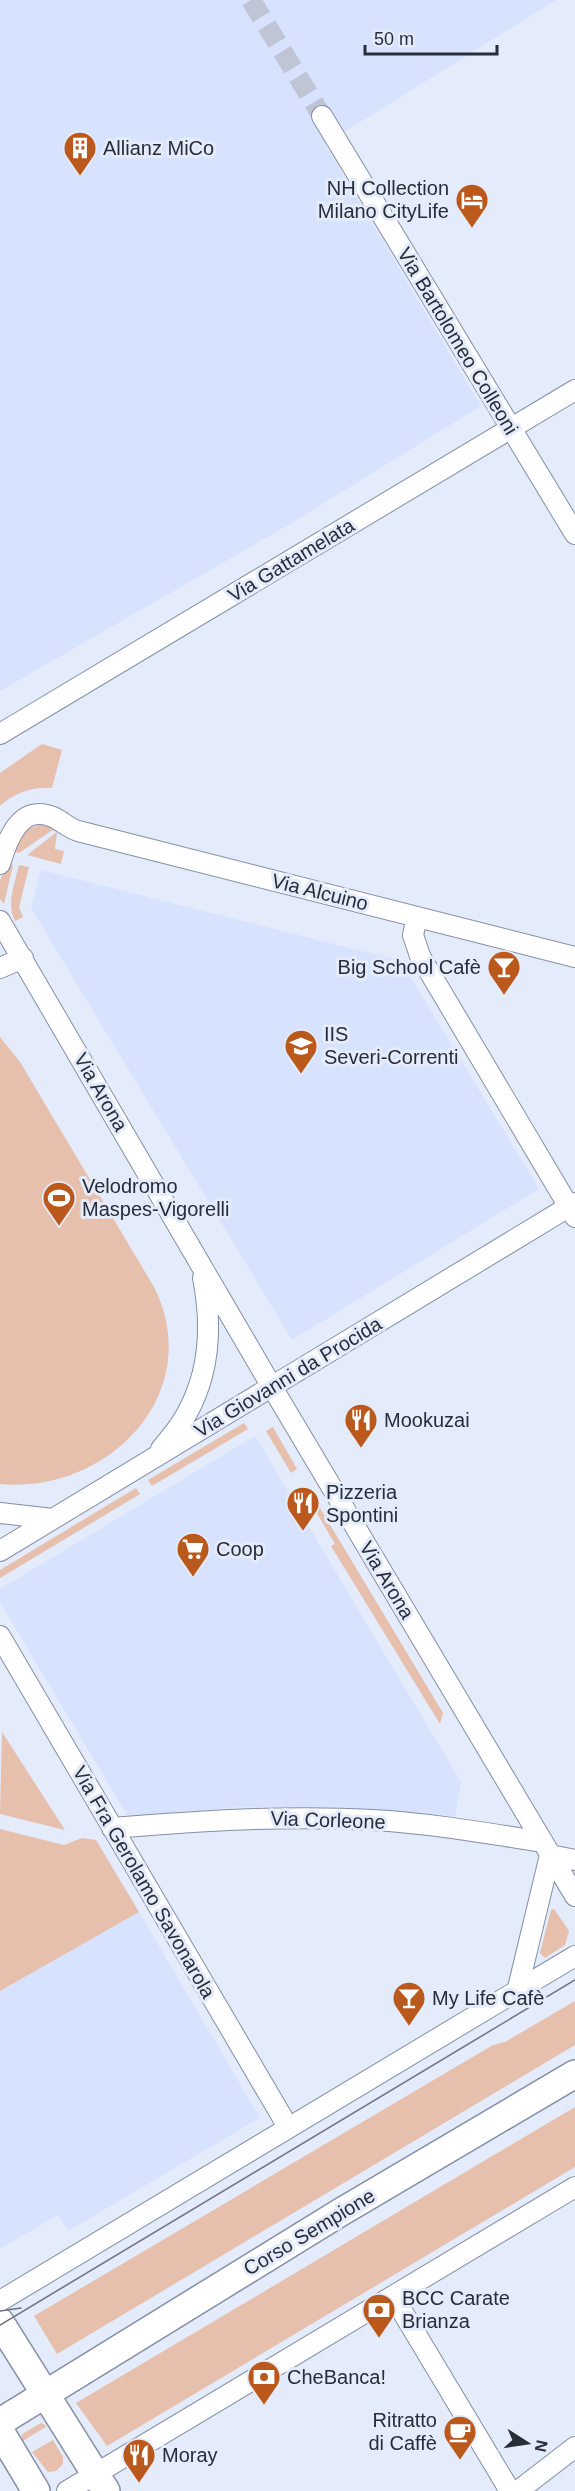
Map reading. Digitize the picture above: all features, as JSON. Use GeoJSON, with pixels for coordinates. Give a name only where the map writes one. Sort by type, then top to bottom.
{"type":"FeatureCollection","features":[{"type":"Feature","properties":{"kind":"main road","name":"Corso Sempione"},"geometry":{"type":"LineString","coordinates":[[0,2422],[341,2212],[575,2074]]}},
{"type":"Feature","properties":{"kind":"main road"},"geometry":{"type":"LineString","coordinates":[[0,2322],[101,2482]]}},
{"type":"Feature","properties":{"kind":"main road"},"geometry":{"type":"LineString","coordinates":[[0,2431],[36,2491]]}},
{"type":"Feature","properties":{"kind":"street","name":"Via Bartolomeo Colleoni"},"geometry":{"type":"LineString","coordinates":[[322,117],[575,534]]}},
{"type":"Feature","properties":{"kind":"street","name":"Via Gattamelata"},"geometry":{"type":"LineString","coordinates":[[4,732],[575,390]]}},
{"type":"Feature","properties":{"kind":"street","name":"Via Alcuino"},"geometry":{"type":"LineString","coordinates":[[0,864],[11,831],[20,822],[43,815],[78,831],[575,957]]}},
{"type":"Feature","properties":{"kind":"street"},"geometry":{"type":"LineString","coordinates":[[417,917],[413,935],[420,956],[573,1209]]}},
{"type":"Feature","properties":{"kind":"street","name":"Via Arona"},"geometry":{"type":"LineString","coordinates":[[0,921],[272,1387],[575,1896]]}},
{"type":"Feature","properties":{"kind":"street"},"geometry":{"type":"LineString","coordinates":[[0,968],[23,958]]}},
{"type":"Feature","properties":{"kind":"street","name":"Via Giovanni da Procida"},"geometry":{"type":"LineString","coordinates":[[0,1551],[573,1209]]}},
{"type":"Feature","properties":{"kind":"street","name":"Via Arona"},"geometry":{"type":"LineString","coordinates":[[156,1456],[187,1415],[201,1376],[208,1345],[209,1310],[200,1263]]}},
{"type":"Feature","properties":{"kind":"street"},"geometry":{"type":"LineString","coordinates":[[0,1513],[52,1520]]}},
{"type":"Feature","properties":{"kind":"street","name":"Via Fra Gerolamo Savonarola"},"geometry":{"type":"LineString","coordinates":[[0,1636],[288,2127]]}},
{"type":"Feature","properties":{"kind":"street","name":"Via Corleone"},"geometry":{"type":"LineString","coordinates":[[112,1828],[235,1818],[372,1820],[477,1831],[547,1848]]}},
{"type":"Feature","properties":{"kind":"street"},"geometry":{"type":"LineString","coordinates":[[518,1988],[547,1848],[575,1860]]}},
{"type":"Feature","properties":{"kind":"street"},"geometry":{"type":"LineString","coordinates":[[0,2301],[518,1988],[575,1956]]}},
{"type":"Feature","properties":{"kind":"street"},"geometry":{"type":"LineString","coordinates":[[67,2491],[101,2482],[393,2296],[575,2187]]}},
{"type":"Feature","properties":{"kind":"street"},"geometry":{"type":"LineString","coordinates":[[393,2296],[510,2491]]}},
{"type":"Feature","properties":{"kind":"street"},"geometry":{"type":"LineString","coordinates":[[518,2491],[575,2447]]}},
{"type":"Feature","properties":{"kind":"shaded area"},"geometry":{"type":"Polygon","coordinates":[[[0,0],[556,0],[325,144],[481,406],[285,527],[0,691],[0,0]]]}},
{"type":"Feature","properties":{"kind":"shaded area"},"geometry":{"type":"Polygon","coordinates":[[[42,744],[62,750],[52,788],[24,791],[11,797],[0,806],[0,773],[42,744]]]}},
{"type":"Feature","properties":{"kind":"shaded area"},"geometry":{"type":"Polygon","coordinates":[[[43,823],[54,829],[19,853],[12,851],[24,831],[43,823]]]}},
{"type":"Feature","properties":{"kind":"shaded area"},"geometry":{"type":"Polygon","coordinates":[[[57,832],[55,849],[64,851],[61,864],[27,855],[57,832]]]}},
{"type":"Feature","properties":{"kind":"shaded area"},"geometry":{"type":"Polygon","coordinates":[[[8,864],[13,865],[4,904],[0,899],[0,880],[8,864]]]}},
{"type":"Feature","properties":{"kind":"shaded area"},"geometry":{"type":"Polygon","coordinates":[[[19,865],[29,867],[19,907],[23,917],[15,921],[11,901],[19,865]]]}},
{"type":"Feature","properties":{"kind":"shaded area","name":"IIS Severi-Correnti"},"geometry":{"type":"Polygon","coordinates":[[[41,870],[401,961],[539,1189],[292,1340],[31,908],[41,870]]]}},
{"type":"Feature","properties":{"kind":"shaded area","name":"Velodromo Maspes-Vigorelli"},"geometry":{"type":"Polygon","coordinates":[[[0,1037],[20,1062],[154,1287],[167,1326],[167,1364],[157,1399],[137,1429],[110,1454],[77,1472],[40,1483],[0,1484],[0,1037]]]}},
{"type":"Feature","properties":{"kind":"shaded area"},"geometry":{"type":"Polygon","coordinates":[[[244,1423],[248,1429],[152,1486],[148,1480],[244,1423]]]}},
{"type":"Feature","properties":{"kind":"shaded area"},"geometry":{"type":"Polygon","coordinates":[[[273,1427],[297,1469],[291,1473],[266,1431],[273,1427]]]}},
{"type":"Feature","properties":{"kind":"shaded area"},"geometry":{"type":"Polygon","coordinates":[[[255,1436],[461,1782],[455,1816],[346,1808],[240,1807],[128,1817],[0,1602],[0,1589],[255,1436]]]}},
{"type":"Feature","properties":{"kind":"shaded area"},"geometry":{"type":"Polygon","coordinates":[[[136,1488],[140,1494],[0,1578],[0,1570],[136,1488]]]}},
{"type":"Feature","properties":{"kind":"shaded area"},"geometry":{"type":"Polygon","coordinates":[[[317,1503],[443,1713],[440,1724],[331,1546],[335,1544],[312,1505],[317,1503]]]}},
{"type":"Feature","properties":{"kind":"shaded area"},"geometry":{"type":"Polygon","coordinates":[[[2,1732],[65,1830],[0,1814],[2,1732]]]}},
{"type":"Feature","properties":{"kind":"shaded area"},"geometry":{"type":"Polygon","coordinates":[[[0,1829],[64,1845],[82,1838],[96,1840],[139,1912],[0,1991],[0,1829]]]}},
{"type":"Feature","properties":{"kind":"shaded area"},"geometry":{"type":"Polygon","coordinates":[[[554,1909],[569,1931],[565,1945],[545,1958],[540,1953],[551,1910],[554,1909]]]}},
{"type":"Feature","properties":{"kind":"shaded area"},"geometry":{"type":"Polygon","coordinates":[[[139,1912],[260,2118],[68,2231],[58,2215],[0,2249],[0,1991],[139,1912]]]}},
{"type":"Feature","properties":{"kind":"shaded area"},"geometry":{"type":"Polygon","coordinates":[[[575,2001],[575,2045],[57,2354],[34,2316],[493,2045],[505,2042],[575,2001]]]}},
{"type":"Feature","properties":{"kind":"shaded area"},"geometry":{"type":"Polygon","coordinates":[[[575,2107],[575,2167],[107,2446],[76,2403],[575,2107]]]}},
{"type":"Feature","properties":{"kind":"shaded area"},"geometry":{"type":"Polygon","coordinates":[[[41,2423],[47,2426],[21,2442],[22,2434],[41,2423]]]}},
{"type":"Feature","properties":{"kind":"shaded area"},"geometry":{"type":"Polygon","coordinates":[[[53,2440],[63,2457],[63,2464],[56,2471],[48,2472],[32,2452],[53,2440]]]}},
{"type":"Feature","properties":{"kind":"tunnel"},"geometry":{"type":"LineString","coordinates":[[251,0],[322,116]]}},
{"type":"Feature","properties":{"kind":"tram line"},"geometry":{"type":"LineString","coordinates":[[0,2325],[575,1980]]}},
{"type":"Feature","properties":{"kind":"tram line"},"geometry":{"type":"LineString","coordinates":[[0,2311],[21,2308]]}},
{"type":"Feature","properties":{"kind":"place","name":"Allianz MiCo"},"geometry":{"type":"Point","coordinates":[80,177]}},
{"type":"Feature","properties":{"kind":"place","name":"NH Collection Milano CityLife"},"geometry":{"type":"Point","coordinates":[472,229]}},
{"type":"Feature","properties":{"kind":"place","name":"Big School Cafè"},"geometry":{"type":"Point","coordinates":[504,996]}},
{"type":"Feature","properties":{"kind":"place","name":"IIS Severi-Correnti"},"geometry":{"type":"Point","coordinates":[301,1075]}},
{"type":"Feature","properties":{"kind":"place","name":"Velodromo Maspes-Vigorelli"},"geometry":{"type":"Point","coordinates":[59,1227]}},
{"type":"Feature","properties":{"kind":"place","name":"Mookuzai"},"geometry":{"type":"Point","coordinates":[361,1449]}},
{"type":"Feature","properties":{"kind":"place","name":"Pizzeria Spontini"},"geometry":{"type":"Point","coordinates":[303,1532]}},
{"type":"Feature","properties":{"kind":"place","name":"Coop"},"geometry":{"type":"Point","coordinates":[193,1578]}},
{"type":"Feature","properties":{"kind":"place","name":"My Life Cafè"},"geometry":{"type":"Point","coordinates":[409,2027]}},
{"type":"Feature","properties":{"kind":"place","name":"BCC Carate Brianza"},"geometry":{"type":"Point","coordinates":[379,2339]}},
{"type":"Feature","properties":{"kind":"place","name":"CheBanca!"},"geometry":{"type":"Point","coordinates":[264,2406]}},
{"type":"Feature","properties":{"kind":"place","name":"Ritratto di Caffè"},"geometry":{"type":"Point","coordinates":[460,2461]}},
{"type":"Feature","properties":{"kind":"place","name":"Moray"},"geometry":{"type":"Point","coordinates":[139,2484]}}]}
